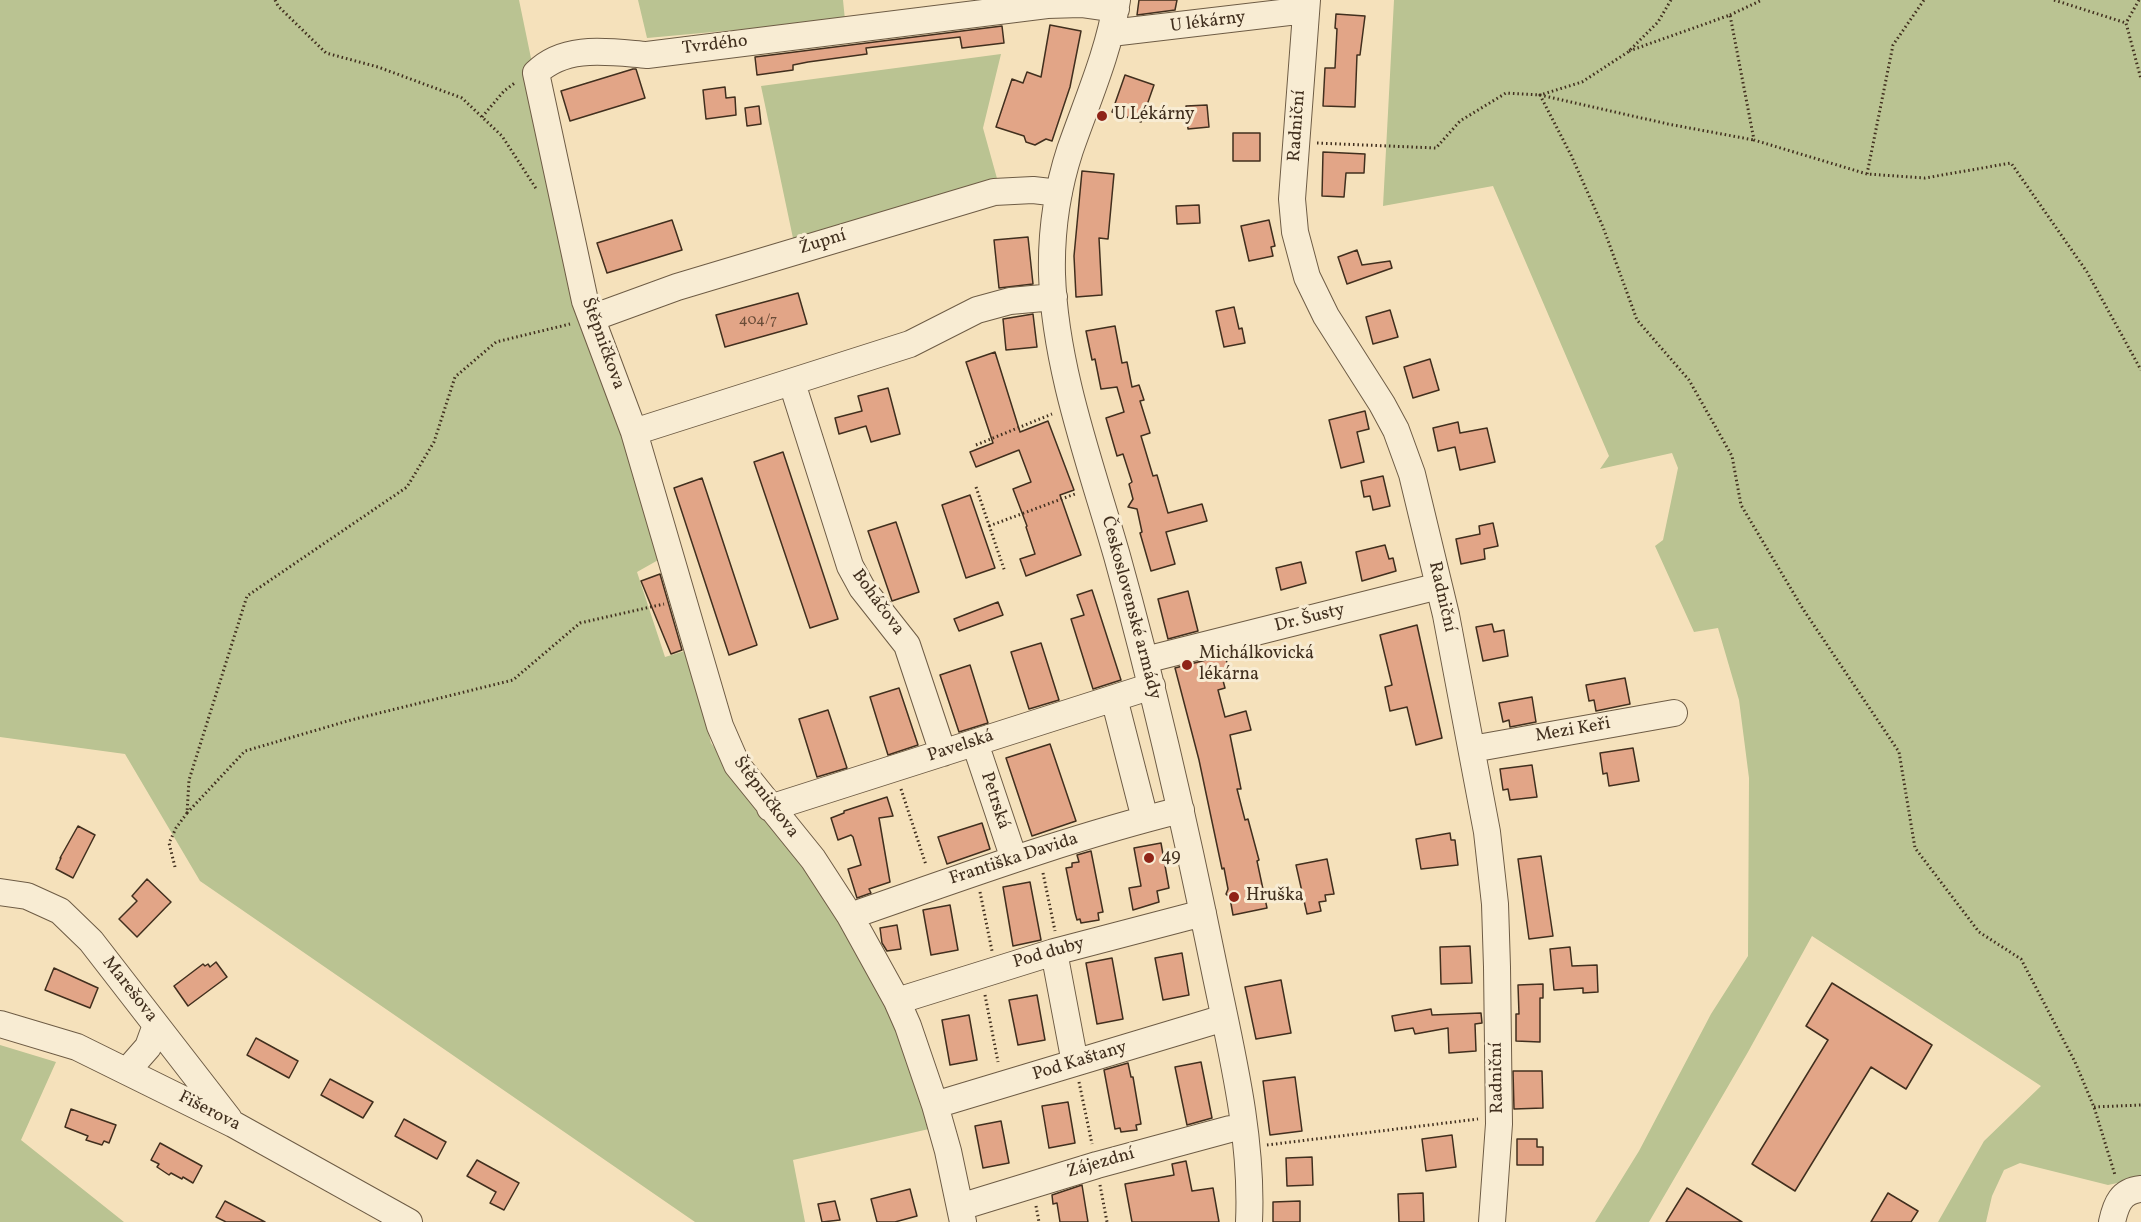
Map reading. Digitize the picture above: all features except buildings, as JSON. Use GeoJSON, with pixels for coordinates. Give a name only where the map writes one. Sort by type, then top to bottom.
{"type":"FeatureCollection","features":[{"type":"Feature","properties":{"kind":"street","name":"Tvrdého"},"geometry":{"type":"LineString","coordinates":[[582,287],[536,73],[555,59],[588,50],[647,55],[1047,5],[1081,4],[1115,14]]}},
{"type":"Feature","properties":{"kind":"street","name":"U lékárny"},"geometry":{"type":"LineString","coordinates":[[1115,14],[1306,5]]}},
{"type":"Feature","properties":{"kind":"street","name":"Radniční"},"geometry":{"type":"LineString","coordinates":[[1306,5],[1293,199],[1295,232],[1307,277],[1326,316],[1396,430],[1412,474],[1439,586],[1472,749],[1486,832],[1495,904],[1498,1124],[1492,1222]]}},
{"type":"Feature","properties":{"kind":"street","name":"Československé armády"},"geometry":{"type":"LineString","coordinates":[[1115,14],[1070,151],[1059,193],[1053,240],[1054,297],[1068,384],[1152,686],[1203,913],[1244,1127],[1249,1186],[1249,1222]]}},
{"type":"Feature","properties":{"kind":"street","name":"Župní"},"geometry":{"type":"LineString","coordinates":[[592,318],[677,286],[994,192],[1033,190],[1059,193]]}},
{"type":"Feature","properties":{"kind":"street","name":"Štěpničkova"},"geometry":{"type":"LineString","coordinates":[[582,287],[634,432],[720,726],[737,765],[813,859],[850,916],[897,1001],[912,1036],[935,1105],[962,1215]]}},
{"type":"Feature","properties":{"kind":"street"},"geometry":{"type":"LineString","coordinates":[[634,432],[910,344],[977,310],[1010,302],[1054,297]]}},
{"type":"Feature","properties":{"kind":"street","name":"Boháčova"},"geometry":{"type":"LineString","coordinates":[[792,383],[850,566],[862,588],[907,645],[944,753]]}},
{"type":"Feature","properties":{"kind":"street","name":"Dr. Šusty"},"geometry":{"type":"LineString","coordinates":[[1145,660],[1439,586]]}},
{"type":"Feature","properties":{"kind":"street","name":"Pavelská"},"geometry":{"type":"LineString","coordinates":[[770,808],[1152,686]]}},
{"type":"Feature","properties":{"kind":"street"},"geometry":{"type":"LineString","coordinates":[[1114,698],[1145,819]]}},
{"type":"Feature","properties":{"kind":"street","name":"Mezi Keři"},"geometry":{"type":"LineString","coordinates":[[1472,749],[1674,713]]}},
{"type":"Feature","properties":{"kind":"street","name":"Petrská"},"geometry":{"type":"LineString","coordinates":[[975,743],[1014,859]]}},
{"type":"Feature","properties":{"kind":"street","name":"Františka Davida"},"geometry":{"type":"LineString","coordinates":[[850,916],[1039,850],[1181,810]]}},
{"type":"Feature","properties":{"kind":"street","name":"Marešova"},"geometry":{"type":"LineString","coordinates":[[0,892],[27,897],[60,911],[91,941],[233,1124]]}},
{"type":"Feature","properties":{"kind":"street","name":"Pod duby"},"geometry":{"type":"LineString","coordinates":[[897,1001],[1057,951],[1203,913]]}},
{"type":"Feature","properties":{"kind":"street"},"geometry":{"type":"LineString","coordinates":[[1057,951],[1075,1063]]}},
{"type":"Feature","properties":{"kind":"street","name":"Pod Kaštany"},"geometry":{"type":"LineString","coordinates":[[935,1105],[1224,1018]]}},
{"type":"Feature","properties":{"kind":"street","name":"Fišerova"},"geometry":{"type":"LineString","coordinates":[[0,1024],[77,1047],[127,1071],[233,1124],[409,1222]]}},
{"type":"Feature","properties":{"kind":"street"},"geometry":{"type":"LineString","coordinates":[[127,1071],[148,1047],[156,1025]]}},
{"type":"Feature","properties":{"kind":"street","name":"Zájezdní"},"geometry":{"type":"LineString","coordinates":[[962,1215],[1096,1165],[1244,1127]]}},
{"type":"Feature","properties":{"kind":"street"},"geometry":{"type":"LineString","coordinates":[[2112,1222],[2114,1211],[2132,1193]]}},
{"type":"Feature","properties":{"kind":"path"},"geometry":{"type":"LineString","coordinates":[[275,0],[278,6],[326,53],[378,67],[462,98],[502,136],[541,195]]}},
{"type":"Feature","properties":{"kind":"path"},"geometry":{"type":"LineString","coordinates":[[1540,94],[1582,82],[1628,52],[1658,22],[1671,0]]}},
{"type":"Feature","properties":{"kind":"path"},"geometry":{"type":"LineString","coordinates":[[1628,52],[1730,15],[1762,0]]}},
{"type":"Feature","properties":{"kind":"path"},"geometry":{"type":"LineString","coordinates":[[1867,174],[1893,45],[1924,0]]}},
{"type":"Feature","properties":{"kind":"path"},"geometry":{"type":"LineString","coordinates":[[2054,0],[2126,23]]}},
{"type":"Feature","properties":{"kind":"path"},"geometry":{"type":"LineString","coordinates":[[2139,0],[2126,23],[2141,79]]}},
{"type":"Feature","properties":{"kind":"path"},"geometry":{"type":"LineString","coordinates":[[1730,15],[1754,140]]}},
{"type":"Feature","properties":{"kind":"path"},"geometry":{"type":"LineString","coordinates":[[482,117],[504,91],[522,77]]}},
{"type":"Feature","properties":{"kind":"path"},"geometry":{"type":"LineString","coordinates":[[1297,143],[1436,148],[1460,121],[1506,93],[1540,94],[1668,124],[1754,140],[1867,174],[1925,178],[2011,163],[2087,272],[2141,370]]}},
{"type":"Feature","properties":{"kind":"path"},"geometry":{"type":"LineString","coordinates":[[1540,94],[1571,155],[1603,227],[1637,320],[1689,380],[1732,456],[1741,505],[1803,609],[1899,752],[1915,848],[1979,932],[2021,959],[2075,1062],[2132,1193]]}},
{"type":"Feature","properties":{"kind":"path"},"geometry":{"type":"LineString","coordinates":[[187,813],[189,780],[247,596],[407,487],[434,442],[455,377],[496,342],[592,318]]}},
{"type":"Feature","properties":{"kind":"path"},"geometry":{"type":"LineString","coordinates":[[976,446],[1059,411]]}},
{"type":"Feature","properties":{"kind":"path"},"geometry":{"type":"LineString","coordinates":[[976,487],[1005,572]]}},
{"type":"Feature","properties":{"kind":"path"},"geometry":{"type":"LineString","coordinates":[[989,526],[1076,494]]}},
{"type":"Feature","properties":{"kind":"path"},"geometry":{"type":"LineString","coordinates":[[175,867],[169,843],[176,828],[187,813],[245,751],[351,720],[513,680],[580,623],[683,600]]}},
{"type":"Feature","properties":{"kind":"path"},"geometry":{"type":"LineString","coordinates":[[894,768],[933,887]]}},
{"type":"Feature","properties":{"kind":"path"},"geometry":{"type":"LineString","coordinates":[[1039,850],[1057,951]]}},
{"type":"Feature","properties":{"kind":"path"},"geometry":{"type":"LineString","coordinates":[[976,872],[1002,1085]]}},
{"type":"Feature","properties":{"kind":"path"},"geometry":{"type":"LineString","coordinates":[[1075,1063],[1107,1222]]}},
{"type":"Feature","properties":{"kind":"path"},"geometry":{"type":"LineString","coordinates":[[2094,1107],[2141,1105]]}},
{"type":"Feature","properties":{"kind":"path"},"geometry":{"type":"LineString","coordinates":[[1266,1146],[1478,1119]]}},
{"type":"Feature","properties":{"kind":"green space"},"geometry":{"type":"Polygon","coordinates":[[[0,0],[519,0],[584,315],[660,559],[637,572],[665,657],[688,650],[711,743],[818,889],[885,990],[929,1129],[793,1160],[805,1222],[695,1222],[200,881],[125,754],[0,737],[0,0]]]}},
{"type":"Feature","properties":{"kind":"green space"},"geometry":{"type":"Polygon","coordinates":[[[638,0],[843,0],[845,20],[647,38],[638,0]]]}},
{"type":"Feature","properties":{"kind":"green space"},"geometry":{"type":"Polygon","coordinates":[[[1394,0],[2141,0],[2141,1178],[2108,1185],[2020,1163],[2004,1170],[1992,1196],[1986,1222],[1938,1222],[1984,1141],[2041,1086],[1812,936],[1748,1052],[1649,1222],[1595,1222],[1639,1151],[1711,1014],[1748,956],[1749,778],[1739,700],[1718,628],[1694,632],[1655,546],[1663,540],[1678,468],[1672,453],[1600,469],[1609,456],[1493,186],[1383,206],[1394,0]]]}},
{"type":"Feature","properties":{"kind":"green space"},"geometry":{"type":"Polygon","coordinates":[[[1001,54],[983,128],[998,182],[794,243],[761,86],[1001,54]]]}},
{"type":"Feature","properties":{"kind":"green space"},"geometry":{"type":"Polygon","coordinates":[[[0,1045],[56,1062],[21,1140],[124,1222],[0,1222],[0,1045]]]}},
{"type":"Feature","properties":{"kind":"place","name":"U Lékárny"},"geometry":{"type":"Point","coordinates":[1102,116]}},
{"type":"Feature","properties":{"kind":"place","name":"Michálkovická lékárna"},"geometry":{"type":"Point","coordinates":[1187,665]}},
{"type":"Feature","properties":{"kind":"place","name":"49"},"geometry":{"type":"Point","coordinates":[1149,858]}},
{"type":"Feature","properties":{"kind":"place","name":"Hruška"},"geometry":{"type":"Point","coordinates":[1234,897]}}]}
